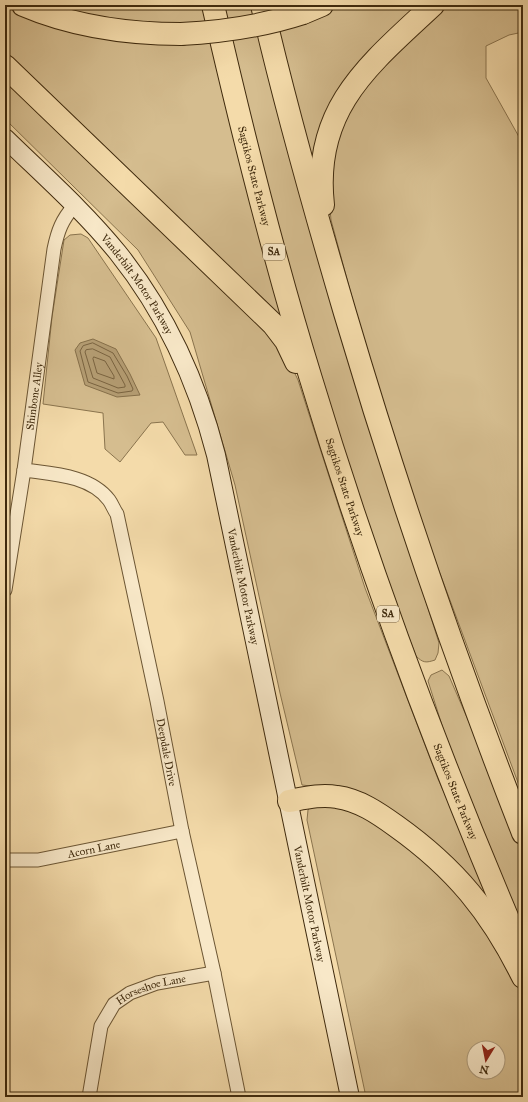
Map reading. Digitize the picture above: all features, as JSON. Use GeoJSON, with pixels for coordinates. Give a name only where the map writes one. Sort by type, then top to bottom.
{"type":"FeatureCollection","features":[{"type":"Feature","properties":{"kind":"highway"},"geometry":{"type":"LineString","coordinates":[[23,5],[68,20],[107,29],[148,34],[220,32],[271,22],[313,9]]}},
{"type":"Feature","properties":{"kind":"highway","name":"Sagtikos State Parkway"},"geometry":{"type":"LineString","coordinates":[[213,5],[246,145],[274,250],[310,378],[348,496],[388,614],[452,785],[523,954]]}},
{"type":"Feature","properties":{"kind":"highway"},"geometry":{"type":"LineString","coordinates":[[262,5],[330,264],[382,436],[420,554],[477,715],[523,833]]}},
{"type":"Feature","properties":{"kind":"highway"},"geometry":{"type":"LineString","coordinates":[[330,264],[322,185],[325,147],[332,123],[344,100],[358,79],[391,44],[433,5]]}},
{"type":"Feature","properties":{"kind":"highway"},"geometry":{"type":"LineString","coordinates":[[5,66],[280,332],[291,351],[300,374],[316,429],[348,496]]}},
{"type":"Feature","properties":{"kind":"highway"},"geometry":{"type":"LineString","coordinates":[[289,801],[319,796],[336,796],[348,799],[373,811],[405,832],[438,859],[469,891],[494,924],[523,977]]}},
{"type":"Feature","properties":{"kind":"main road","name":"Vanderbilt Motor Parkway"},"geometry":{"type":"LineString","coordinates":[[5,138],[104,237],[145,290],[175,340],[184,358],[200,399],[216,455],[350,1097]]}},
{"type":"Feature","properties":{"kind":"street","name":"Shinbone Alley"},"geometry":{"type":"LineString","coordinates":[[5,590],[24,470],[54,249],[62,221],[74,206]]}},
{"type":"Feature","properties":{"kind":"street","name":"Deepdale Drive"},"geometry":{"type":"LineString","coordinates":[[24,470],[74,478],[94,487],[109,500],[117,514],[157,701],[182,831],[214,974],[239,1097]]}},
{"type":"Feature","properties":{"kind":"street","name":"Acorn Lane"},"geometry":{"type":"LineString","coordinates":[[5,860],[38,860],[182,831]]}},
{"type":"Feature","properties":{"kind":"street","name":"Horseshoe Lane"},"geometry":{"type":"LineString","coordinates":[[89,1097],[101,1026],[114,1004],[130,993],[157,983],[214,974]]}},
{"type":"Feature","properties":{"kind":"shaded area"},"geometry":{"type":"Polygon","coordinates":[[[47,5],[202,5],[292,342],[5,59],[5,6],[40,21],[151,24],[97,19],[47,5]]]}},
{"type":"Feature","properties":{"kind":"shaded area"},"geometry":{"type":"Polygon","coordinates":[[[219,5],[253,5],[390,488],[439,643],[438,653],[435,660],[429,662],[425,662],[416,656],[346,472],[282,259],[219,5]]]}},
{"type":"Feature","properties":{"kind":"shaded area"},"geometry":{"type":"Polygon","coordinates":[[[269,5],[286,5],[292,24],[344,5],[420,5],[314,162],[308,153],[269,5]]]}},
{"type":"Feature","properties":{"kind":"shaded area"},"geometry":{"type":"Polygon","coordinates":[[[439,5],[523,5],[523,32],[509,35],[486,46],[486,78],[523,144],[523,796],[410,493],[366,349],[331,220],[327,176],[335,137],[358,91],[439,5]]]}},
{"type":"Feature","properties":{"kind":"shaded area"},"geometry":{"type":"Polygon","coordinates":[[[5,76],[275,337],[288,359],[298,380],[365,588],[438,779],[506,931],[347,790],[302,785],[280,693],[235,485],[190,332],[138,250],[5,119],[5,76]]]}},
{"type":"Feature","properties":{"kind":"shaded area"},"geometry":{"type":"Polygon","coordinates":[[[81,234],[88,238],[156,338],[197,455],[185,455],[163,422],[151,423],[120,462],[105,449],[103,413],[43,404],[52,317],[64,240],[70,235],[81,234]]]}},
{"type":"Feature","properties":{"kind":"shaded area"},"geometry":{"type":"Polygon","coordinates":[[[442,670],[449,676],[523,852],[523,936],[466,801],[428,681],[431,675],[442,670]]]}},
{"type":"Feature","properties":{"kind":"shaded area"},"geometry":{"type":"Polygon","coordinates":[[[313,803],[355,806],[445,872],[523,985],[523,1097],[366,1097],[307,820],[308,810],[313,803]]]}},
{"type":"Feature","properties":{"kind":"water"},"geometry":{"type":"Polygon","coordinates":[[[93,339],[116,349],[140,395],[117,397],[85,385],[75,350],[80,343],[93,339]]]}}]}
